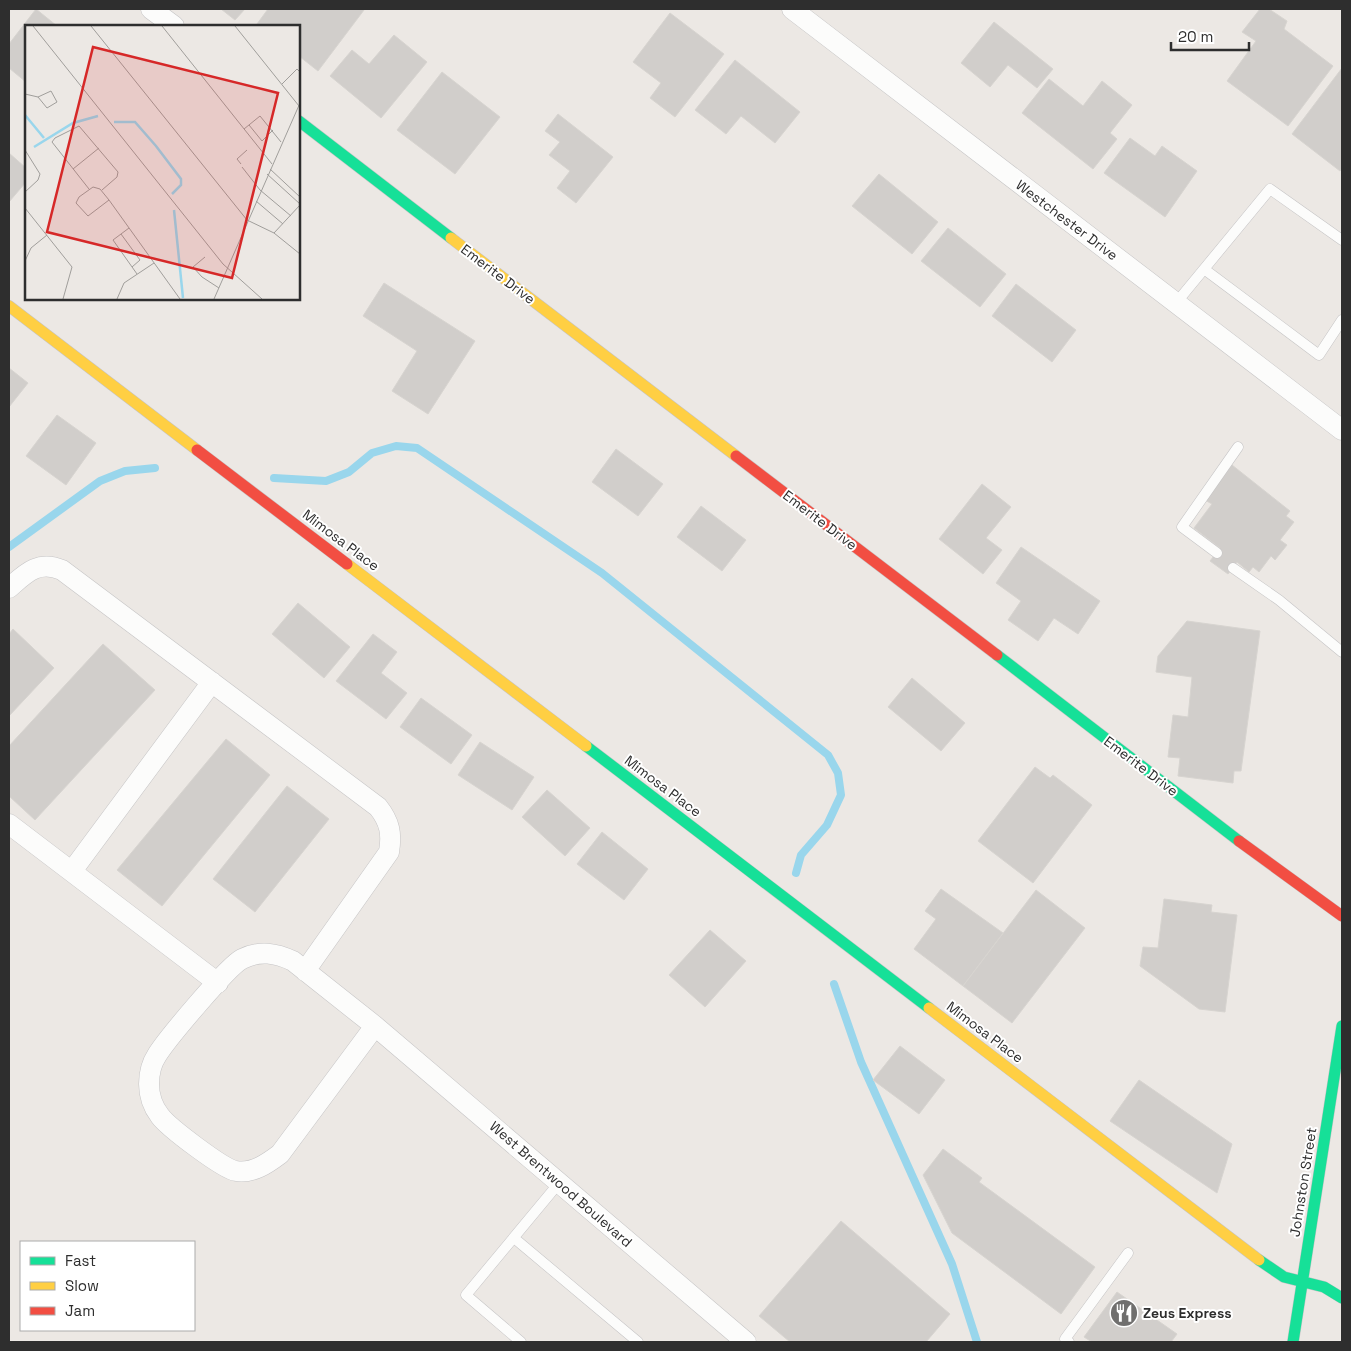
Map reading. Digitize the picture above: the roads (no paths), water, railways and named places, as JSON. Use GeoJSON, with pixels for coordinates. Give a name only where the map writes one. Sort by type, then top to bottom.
{"type":"FeatureCollection","features":[{"type":"Feature","properties":{"kind":"street"},"geometry":{"type":"LineString","coordinates":[[152,9],[173,25]]}},
{"type":"Feature","properties":{"kind":"street","name":"Westchester Drive"},"geometry":{"type":"LineString","coordinates":[[792,9],[1342,430]]}},
{"type":"Feature","properties":{"kind":"street","name":"Emerite Drive"},"geometry":{"type":"LineString","coordinates":[[300,122],[1237,839],[1342,916]]}},
{"type":"Feature","properties":{"kind":"street","name":"Mimosa Place"},"geometry":{"type":"LineString","coordinates":[[9,306],[1260,1260],[1284,1277],[1324,1287],[1342,1298]]}},
{"type":"Feature","properties":{"kind":"street"},"geometry":{"type":"LineString","coordinates":[[9,588],[35,568],[51,566],[62,570],[378,807],[385,816],[391,829],[389,852],[305,971]]}},
{"type":"Feature","properties":{"kind":"street"},"geometry":{"type":"LineString","coordinates":[[72,872],[212,682]]}},
{"type":"Feature","properties":{"kind":"street"},"geometry":{"type":"LineString","coordinates":[[9,824],[218,982]]}},
{"type":"Feature","properties":{"kind":"street","name":"West Brentwood Boulevard"},"geometry":{"type":"LineString","coordinates":[[375,1026],[280,1154],[266,1164],[251,1170],[236,1172],[222,1167],[161,1118],[152,1104],[149,1087],[150,1071],[156,1056],[218,982],[237,962],[260,953],[278,954],[293,961],[375,1026],[746,1342]]}},
{"type":"Feature","properties":{"kind":"street","name":"Johnston Street"},"geometry":{"type":"LineString","coordinates":[[1293,1342],[1342,1026]]}},
{"type":"Feature","properties":{"kind":"lane"},"geometry":{"type":"LineString","coordinates":[[1176,303],[1270,189],[1342,240]]}},
{"type":"Feature","properties":{"kind":"lane"},"geometry":{"type":"LineString","coordinates":[[1204,269],[1319,356],[1342,320]]}},
{"type":"Feature","properties":{"kind":"lane"},"geometry":{"type":"LineString","coordinates":[[1217,553],[1182,527],[1238,447]]}},
{"type":"Feature","properties":{"kind":"lane"},"geometry":{"type":"LineString","coordinates":[[1233,568],[1279,600],[1342,652]]}},
{"type":"Feature","properties":{"kind":"lane"},"geometry":{"type":"LineString","coordinates":[[522,1342],[466,1295],[559,1183]]}},
{"type":"Feature","properties":{"kind":"lane"},"geometry":{"type":"LineString","coordinates":[[514,1238],[638,1342]]}},
{"type":"Feature","properties":{"kind":"lane"},"geometry":{"type":"LineString","coordinates":[[1069,1342],[1065,1339],[1128,1253]]}},
{"type":"Feature","properties":{"kind":"waterway"},"geometry":{"type":"LineString","coordinates":[[274,478],[326,481],[349,472],[372,453],[396,446],[417,448],[602,573],[828,755],[838,773],[841,795],[827,825],[801,855],[796,873]]}},
{"type":"Feature","properties":{"kind":"waterway"},"geometry":{"type":"LineString","coordinates":[[9,547],[100,481],[125,471],[155,468]]}},
{"type":"Feature","properties":{"kind":"waterway"},"geometry":{"type":"LineString","coordinates":[[834,984],[861,1062],[952,1264],[977,1342]]}},
{"type":"Feature","properties":{"kind":"place","name":"Zeus Express"},"geometry":{"type":"Point","coordinates":[1124,1313]}}]}
